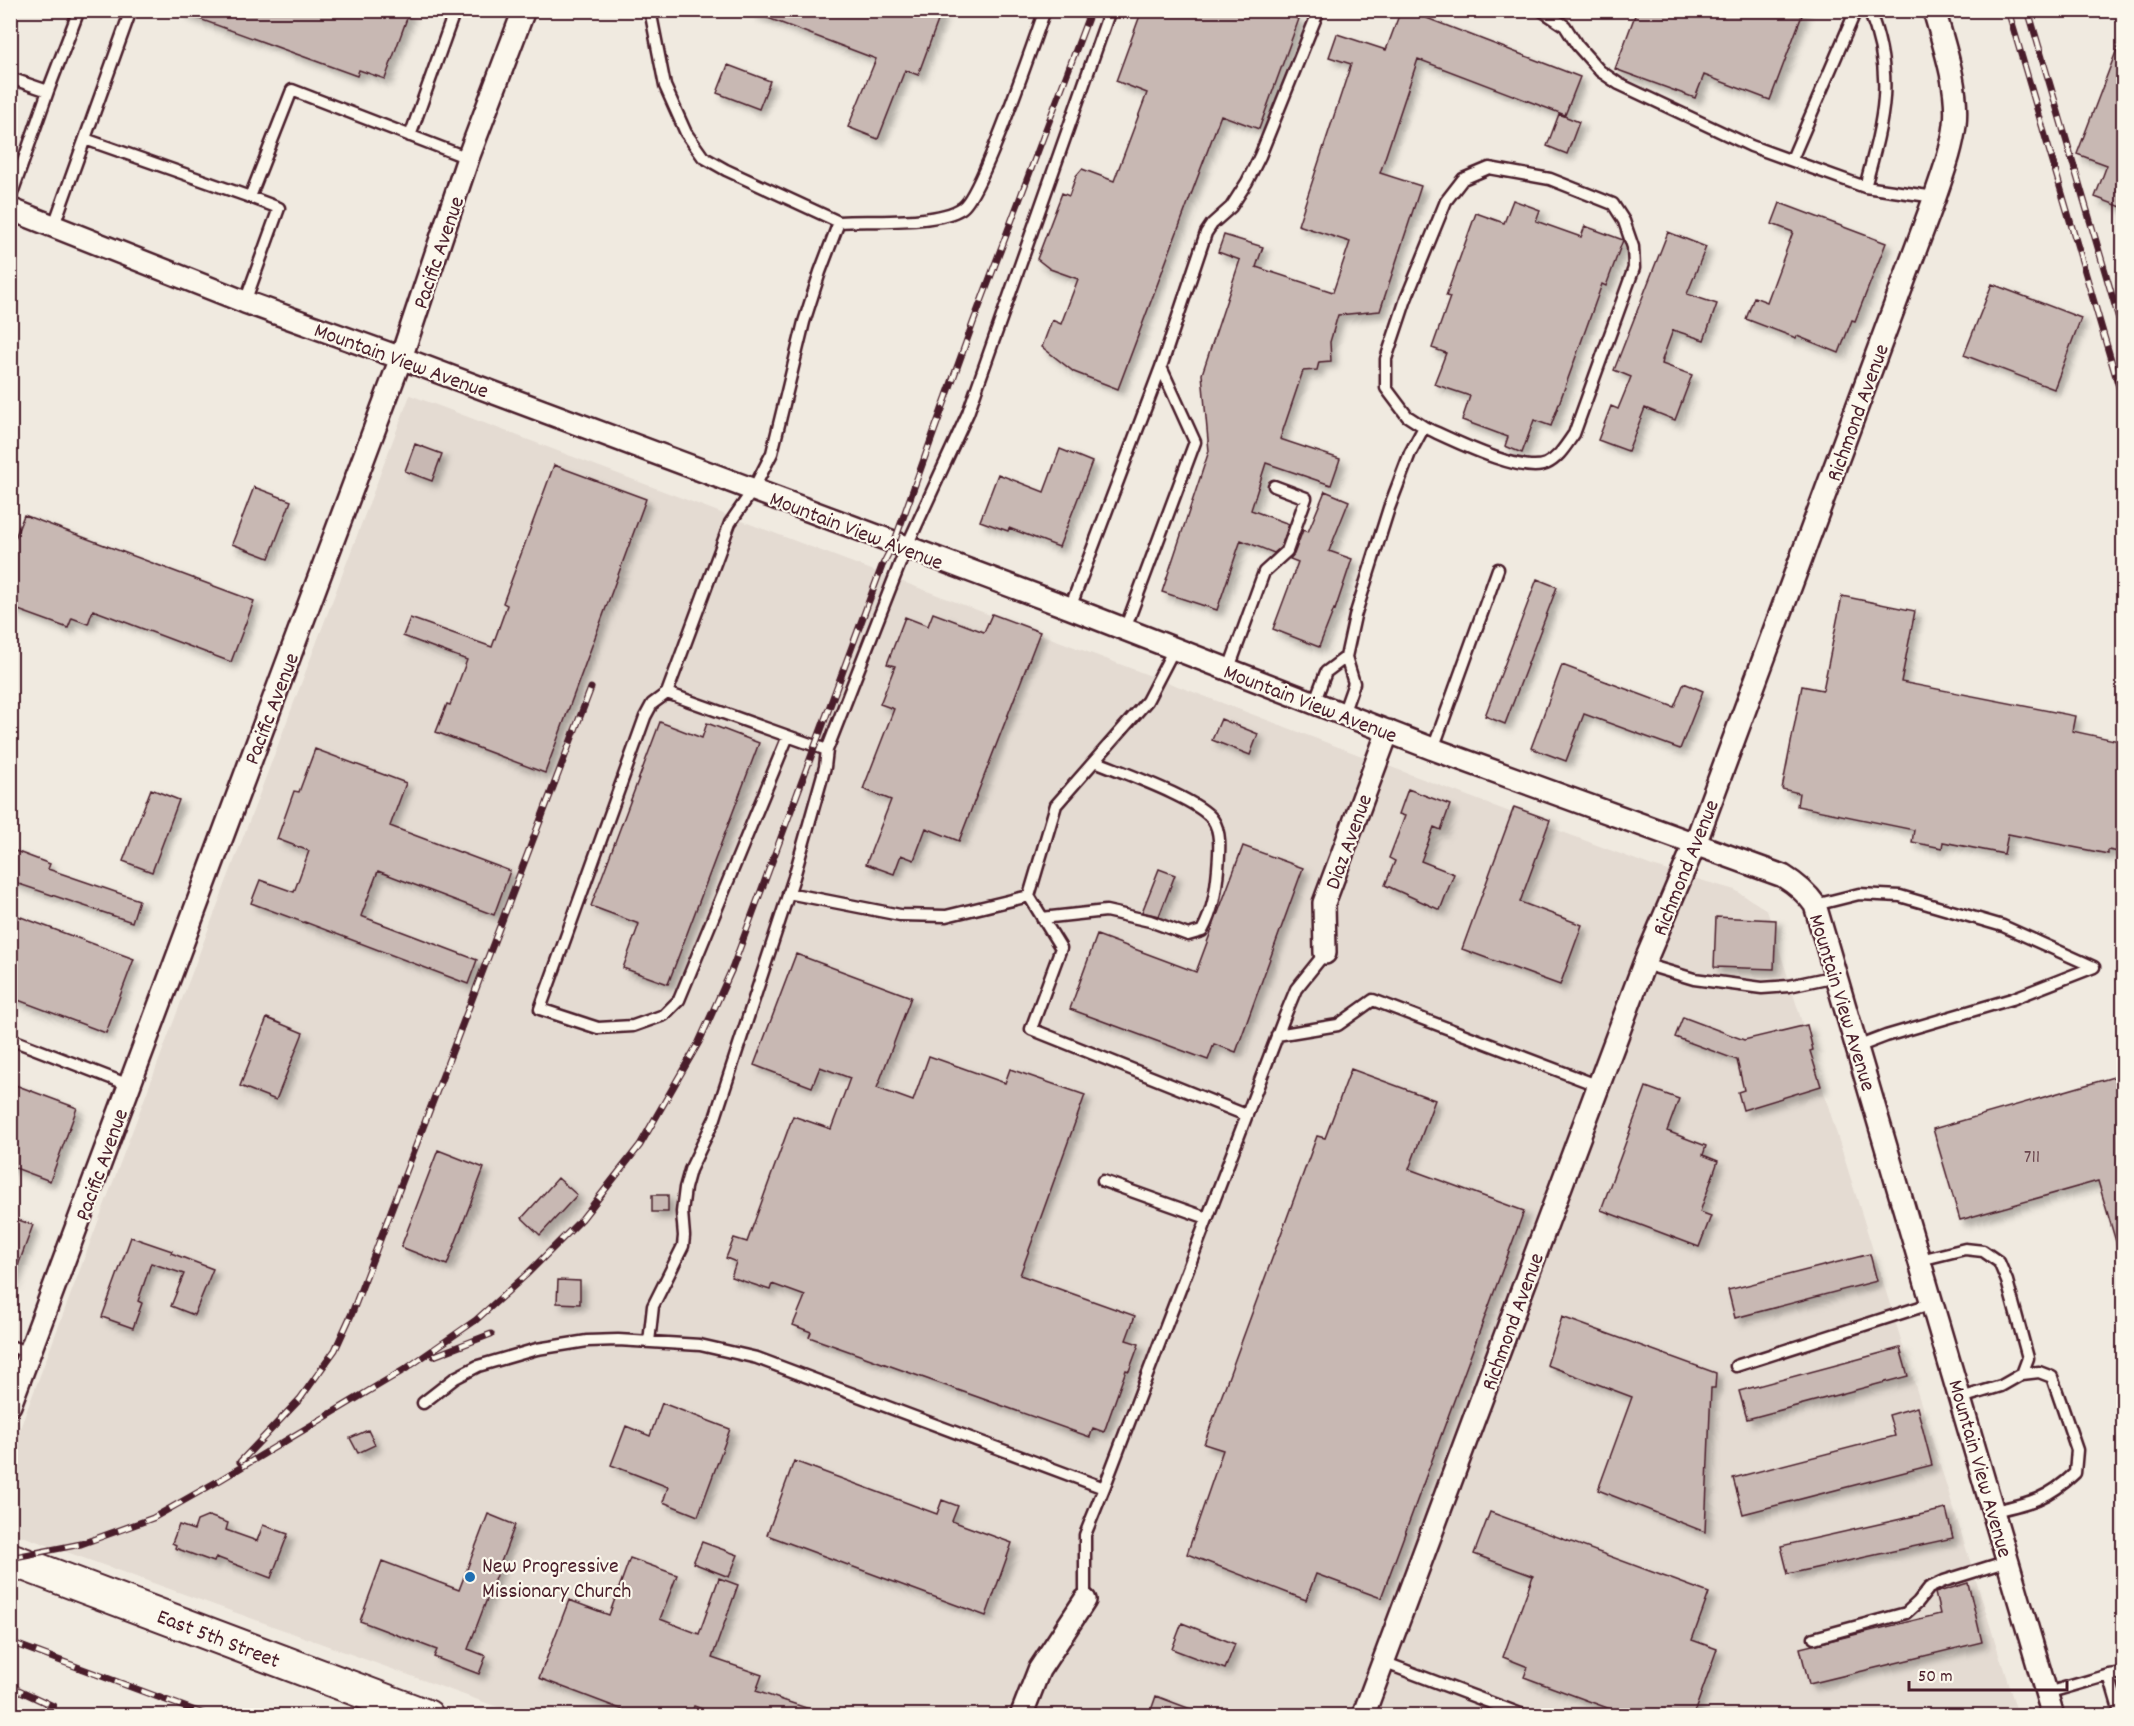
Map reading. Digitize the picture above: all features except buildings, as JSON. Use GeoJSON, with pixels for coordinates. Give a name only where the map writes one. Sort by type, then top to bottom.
{"type":"FeatureCollection","features":[{"type":"Feature","properties":{"kind":"main road","name":"East 5th Street"},"geometry":{"type":"LineString","coordinates":[[10,1559],[427,1716]]}},
{"type":"Feature","properties":{"kind":"street","name":"Pacific Avenue"},"geometry":{"type":"LineString","coordinates":[[10,1405],[20,1349],[129,1085],[401,358],[468,158],[525,10]]}},
{"type":"Feature","properties":{"kind":"street","name":"Richmond Avenue"},"geometry":{"type":"LineString","coordinates":[[1363,1716],[1644,963],[1695,844],[1935,197],[1952,145],[1955,122],[1954,99],[1947,60],[1934,10]]}},
{"type":"Feature","properties":{"kind":"street","name":"Mountain View Avenue"},"geometry":{"type":"LineString","coordinates":[[10,209],[245,302],[401,358],[1125,629],[1433,749],[1783,876],[1806,893],[1815,905],[1934,1303],[2053,1716]]}},
{"type":"Feature","properties":{"kind":"street","name":"Diaz Avenue"},"geometry":{"type":"LineString","coordinates":[[1325,953],[1324,903],[1388,731]]}},
{"type":"Feature","properties":{"kind":"street"},"geometry":{"type":"LineString","coordinates":[[1021,1716],[1039,1670],[1085,1600]]}},
{"type":"Feature","properties":{"kind":"lane"},"geometry":{"type":"LineString","coordinates":[[10,198],[79,10]]}},
{"type":"Feature","properties":{"kind":"lane"},"geometry":{"type":"LineString","coordinates":[[54,225],[131,10]]}},
{"type":"Feature","properties":{"kind":"lane"},"geometry":{"type":"LineString","coordinates":[[410,135],[455,10]]}},
{"type":"Feature","properties":{"kind":"lane"},"geometry":{"type":"LineString","coordinates":[[650,10],[665,86],[686,133],[703,157],[726,170],[839,222],[908,220],[946,214],[962,208],[974,193],[986,167],[1045,10]]}},
{"type":"Feature","properties":{"kind":"lane"},"geometry":{"type":"LineString","coordinates":[[649,1342],[653,1306],[682,1246],[684,1236],[682,1212],[690,1170],[715,1118],[788,893],[825,766],[827,750],[906,548],[968,413],[1110,10]]}},
{"type":"Feature","properties":{"kind":"lane"},"geometry":{"type":"LineString","coordinates":[[1070,609],[1161,367],[1206,233],[1212,224],[1232,207],[1247,182],[1260,156],[1319,10]]}},
{"type":"Feature","properties":{"kind":"lane"},"geometry":{"type":"LineString","coordinates":[[1541,10],[1565,26],[1577,45],[1600,71],[1618,84],[1751,146],[1865,187],[1935,197]]}},
{"type":"Feature","properties":{"kind":"lane"},"geometry":{"type":"LineString","coordinates":[[1792,159],[1856,10]]}},
{"type":"Feature","properties":{"kind":"lane"},"geometry":{"type":"LineString","coordinates":[[1865,187],[1885,106],[1885,66],[1869,10]]}},
{"type":"Feature","properties":{"kind":"lane"},"geometry":{"type":"LineString","coordinates":[[10,78],[48,91]]}},
{"type":"Feature","properties":{"kind":"lane"},"geometry":{"type":"LineString","coordinates":[[250,197],[292,90],[468,158]]}},
{"type":"Feature","properties":{"kind":"lane"},"geometry":{"type":"LineString","coordinates":[[85,139],[279,208],[245,302]]}},
{"type":"Feature","properties":{"kind":"lane"},"geometry":{"type":"LineString","coordinates":[[1489,168],[1550,180],[1613,204],[1624,221],[1633,247],[1634,267],[1574,434],[1558,456],[1545,465],[1528,466],[1503,460],[1424,427],[1407,416],[1386,388],[1386,359],[1406,299],[1446,201],[1463,178],[1489,168]]}},
{"type":"Feature","properties":{"kind":"lane"},"geometry":{"type":"LineString","coordinates":[[788,736],[679,1000],[664,1015],[633,1026],[598,1028],[540,1009],[645,717],[652,704],[667,693],[730,523],[753,490],[772,453],[804,322],[839,222]]}},
{"type":"Feature","properties":{"kind":"lane"},"geometry":{"type":"LineString","coordinates":[[1125,629],[1195,442],[1161,367]]}},
{"type":"Feature","properties":{"kind":"lane"},"geometry":{"type":"LineString","coordinates":[[1343,714],[1354,683],[1346,657],[1355,616],[1389,508],[1410,453],[1424,427]]}},
{"type":"Feature","properties":{"kind":"lane"},"geometry":{"type":"LineString","coordinates":[[1228,671],[1264,572],[1287,551],[1306,498],[1274,486]]}},
{"type":"Feature","properties":{"kind":"lane"},"geometry":{"type":"LineString","coordinates":[[1433,749],[1498,569]]}},
{"type":"Feature","properties":{"kind":"lane"},"geometry":{"type":"LineString","coordinates":[[1174,649],[1147,702],[1056,805],[1029,896],[1061,948],[1030,1029],[1246,1115]]}},
{"type":"Feature","properties":{"kind":"lane"},"geometry":{"type":"LineString","coordinates":[[1314,703],[1326,672],[1346,657]]}},
{"type":"Feature","properties":{"kind":"lane"},"geometry":{"type":"LineString","coordinates":[[667,693],[827,750]]}},
{"type":"Feature","properties":{"kind":"lane"},"geometry":{"type":"LineString","coordinates":[[1042,918],[1106,910],[1150,921],[1188,935],[1202,931],[1211,915],[1220,846],[1213,820],[1195,804],[1095,761]]}},
{"type":"Feature","properties":{"kind":"lane"},"geometry":{"type":"LineString","coordinates":[[788,893],[900,915],[946,916],[1029,896]]}},
{"type":"Feature","properties":{"kind":"lane"},"geometry":{"type":"LineString","coordinates":[[1815,905],[1859,894],[1900,896],[2003,926],[2094,967],[2012,999],[1886,1036],[1857,1047]]}},
{"type":"Feature","properties":{"kind":"lane"},"geometry":{"type":"LineString","coordinates":[[1085,1600],[1085,1534],[1296,989],[1325,953]]}},
{"type":"Feature","properties":{"kind":"lane"},"geometry":{"type":"LineString","coordinates":[[1644,963],[1694,979],[1762,988],[1789,986],[1836,976]]}},
{"type":"Feature","properties":{"kind":"lane"},"geometry":{"type":"LineString","coordinates":[[1277,1035],[1338,1024],[1372,1000],[1599,1086]]}},
{"type":"Feature","properties":{"kind":"lane"},"geometry":{"type":"LineString","coordinates":[[10,1039],[129,1085]]}},
{"type":"Feature","properties":{"kind":"lane"},"geometry":{"type":"LineString","coordinates":[[1103,1181],[1207,1218]]}},
{"type":"Feature","properties":{"kind":"lane"},"geometry":{"type":"LineString","coordinates":[[1920,1260],[1965,1249],[1983,1251],[1999,1262],[2007,1281],[2028,1358],[2022,1374]]}},
{"type":"Feature","properties":{"kind":"lane"},"geometry":{"type":"LineString","coordinates":[[1736,1366],[1934,1303]]}},
{"type":"Feature","properties":{"kind":"lane"},"geometry":{"type":"LineString","coordinates":[[423,1403],[478,1366],[537,1349],[587,1341],[700,1345],[756,1358],[1104,1488]]}},
{"type":"Feature","properties":{"kind":"lane"},"geometry":{"type":"LineString","coordinates":[[1961,1398],[2001,1386],[2022,1374],[2039,1372],[2052,1377],[2077,1450],[2075,1473],[2060,1488],[2033,1502],[1994,1511]]}},
{"type":"Feature","properties":{"kind":"lane"},"geometry":{"type":"LineString","coordinates":[[1814,1638],[1906,1613],[1929,1588],[2008,1561]]}},
{"type":"Feature","properties":{"kind":"lane"},"geometry":{"type":"LineString","coordinates":[[1383,1662],[1526,1716]]}},
{"type":"Feature","properties":{"kind":"lane"},"geometry":{"type":"LineString","coordinates":[[2047,1693],[2109,1675],[2124,1673]]}},
{"type":"Feature","properties":{"kind":"lane"},"geometry":{"type":"LineString","coordinates":[[2109,1675],[2121,1716]]}},
{"type":"Feature","properties":{"kind":"shaded area"},"geometry":{"type":"Polygon","coordinates":[[[410,395],[1652,866],[1735,890],[1767,910],[2018,1715],[520,1715],[11,1532],[10,1455],[410,395]]]}},
{"type":"Feature","properties":{"kind":"railway"},"geometry":{"type":"LineString","coordinates":[[10,1558],[81,1544],[153,1518],[407,1368],[476,1320],[526,1275],[582,1219],[640,1145],[699,1042],[732,969],[882,566],[894,543],[973,323],[1091,10]]}},
{"type":"Feature","properties":{"kind":"railway"},"geometry":{"type":"LineString","coordinates":[[2008,10],[2124,404]]}},
{"type":"Feature","properties":{"kind":"railway"},"geometry":{"type":"LineString","coordinates":[[2028,10],[2124,336]]}},
{"type":"Feature","properties":{"kind":"railway"},"geometry":{"type":"LineString","coordinates":[[240,1462],[300,1399],[335,1350],[352,1313],[591,688]]}},
{"type":"Feature","properties":{"kind":"railway"},"geometry":{"type":"LineString","coordinates":[[434,1356],[491,1334]]}},
{"type":"Feature","properties":{"kind":"railway"},"geometry":{"type":"LineString","coordinates":[[10,1642],[209,1716]]}},
{"type":"Feature","properties":{"kind":"railway"},"geometry":{"type":"LineString","coordinates":[[10,1686],[53,1706]]}},
{"type":"Feature","properties":{"kind":"place","name":"New Progressive Missionary Church"},"geometry":{"type":"Point","coordinates":[470,1577]}}]}
